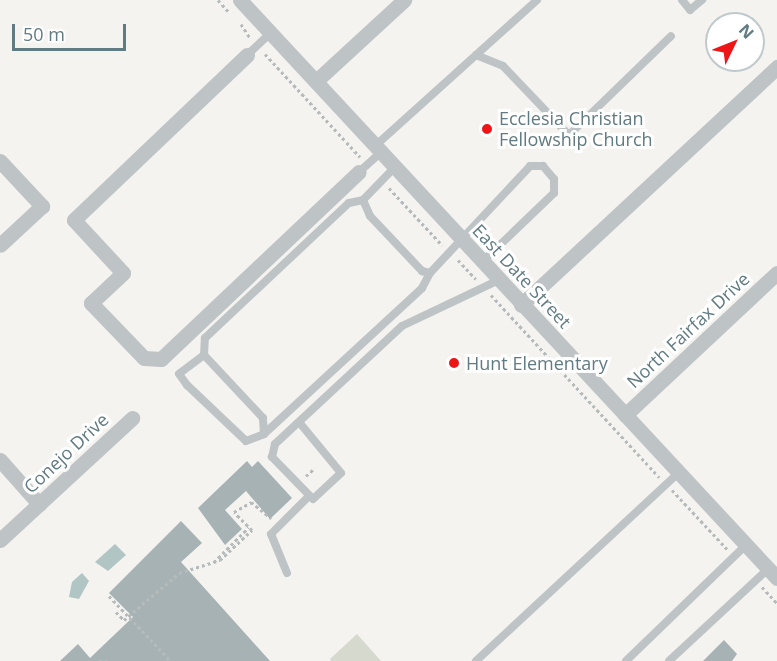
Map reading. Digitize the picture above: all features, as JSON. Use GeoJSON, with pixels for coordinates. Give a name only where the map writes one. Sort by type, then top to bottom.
{"type":"FeatureCollection","features":[{"type":"Feature","properties":{"kind":"street","name":"East Date Street"},"geometry":{"type":"LineString","coordinates":[[240,0],[772,573]]}},
{"type":"Feature","properties":{"kind":"street"},"geometry":{"type":"LineString","coordinates":[[316,81],[404,0]]}},
{"type":"Feature","properties":{"kind":"street"},"geometry":{"type":"LineString","coordinates":[[252,50],[74,220],[123,273],[91,303],[144,358],[161,359],[364,169]]}},
{"type":"Feature","properties":{"kind":"street"},"geometry":{"type":"LineString","coordinates":[[521,305],[777,67]]}},
{"type":"Feature","properties":{"kind":"street"},"geometry":{"type":"LineString","coordinates":[[0,161],[42,206],[0,245]]}},
{"type":"Feature","properties":{"kind":"street","name":"North Fairfax Drive"},"geometry":{"type":"LineString","coordinates":[[625,415],[777,273]]}},
{"type":"Feature","properties":{"kind":"street","name":"Conejo Drive"},"geometry":{"type":"LineString","coordinates":[[0,540],[132,418]]}},
{"type":"Feature","properties":{"kind":"street"},"geometry":{"type":"LineString","coordinates":[[0,460],[39,504]]}},
{"type":"Feature","properties":{"kind":"lane"},"geometry":{"type":"LineString","coordinates":[[364,169],[378,149],[537,0]]}},
{"type":"Feature","properties":{"kind":"lane"},"geometry":{"type":"LineString","coordinates":[[682,0],[690,10],[702,0]]}},
{"type":"Feature","properties":{"kind":"lane"},"geometry":{"type":"LineString","coordinates":[[252,50],[271,33]]}},
{"type":"Feature","properties":{"kind":"lane"},"geometry":{"type":"LineString","coordinates":[[476,55],[502,66],[569,135],[671,36]]}},
{"type":"Feature","properties":{"kind":"lane"},"geometry":{"type":"LineString","coordinates":[[204,355],[179,374],[187,385],[246,441],[264,434],[422,288],[430,273],[462,240],[494,200],[530,166],[543,166],[554,179],[554,193],[482,262]]}},
{"type":"Feature","properties":{"kind":"lane"},"geometry":{"type":"LineString","coordinates":[[264,434],[263,418],[204,355],[205,338],[349,203],[363,200],[395,167]]}},
{"type":"Feature","properties":{"kind":"lane"},"geometry":{"type":"LineString","coordinates":[[363,200],[369,216],[422,271],[430,273]]}},
{"type":"Feature","properties":{"kind":"lane"},"geometry":{"type":"LineString","coordinates":[[299,422],[341,473],[313,499],[308,497],[270,451],[299,422],[402,326],[499,280]]}},
{"type":"Feature","properties":{"kind":"lane"},"geometry":{"type":"LineString","coordinates":[[476,661],[678,473]]}},
{"type":"Feature","properties":{"kind":"lane"},"geometry":{"type":"LineString","coordinates":[[287,573],[271,534],[308,497]]}},
{"type":"Feature","properties":{"kind":"lane"},"geometry":{"type":"LineString","coordinates":[[626,661],[747,546]]}},
{"type":"Feature","properties":{"kind":"lane"},"geometry":{"type":"LineString","coordinates":[[669,661],[756,580],[772,573]]}},
{"type":"Feature","properties":{"kind":"path"},"geometry":{"type":"LineString","coordinates":[[218,0],[252,50],[364,169]]}},
{"type":"Feature","properties":{"kind":"path"},"geometry":{"type":"LineString","coordinates":[[381,179],[734,557]]}},
{"type":"Feature","properties":{"kind":"path"},"geometry":{"type":"LineString","coordinates":[[297,484],[315,468]]}},
{"type":"Feature","properties":{"kind":"path"},"geometry":{"type":"LineString","coordinates":[[116,612],[124,620],[129,617],[179,573],[213,562],[252,530],[234,512],[252,502],[272,520],[279,514]]}},
{"type":"Feature","properties":{"kind":"path"},"geometry":{"type":"LineString","coordinates":[[756,580],[777,603]]}},
{"type":"Feature","properties":{"kind":"path"},"geometry":{"type":"LineString","coordinates":[[109,596],[171,661]]}},
{"type":"Feature","properties":{"kind":"path"},"geometry":{"type":"LineString","coordinates":[[99,661],[107,661]]}},
{"type":"Feature","properties":{"kind":"shaded area"},"geometry":{"type":"Polygon","coordinates":[[[115,544],[126,555],[108,571],[95,562],[115,544]]]}},
{"type":"Feature","properties":{"kind":"shaded area"},"geometry":{"type":"Polygon","coordinates":[[[82,573],[89,581],[79,599],[69,597],[72,582],[82,573]]]}},
{"type":"Feature","properties":{"kind":"shaded area"},"geometry":{"type":"Polygon","coordinates":[[[357,634],[381,661],[331,661],[330,659],[357,634]]]}},
{"type":"Feature","properties":{"kind":"building"},"geometry":{"type":"Polygon","coordinates":[[[247,461],[252,467],[258,461],[292,498],[270,519],[246,491],[225,510],[242,529],[225,545],[198,508],[247,461]]]}},
{"type":"Feature","properties":{"kind":"building"},"geometry":{"type":"Polygon","coordinates":[[[181,521],[202,543],[181,562],[270,661],[60,661],[78,644],[90,658],[133,617],[109,593],[181,521]]]}},
{"type":"Feature","properties":{"kind":"building"},"geometry":{"type":"Polygon","coordinates":[[[724,640],[737,654],[732,661],[703,661],[724,640]]]}},
{"type":"Feature","properties":{"kind":"place","name":"Ecclesia Christian Fellowship Church"},"geometry":{"type":"Point","coordinates":[487,129]}},
{"type":"Feature","properties":{"kind":"place","name":"Hunt Elementary"},"geometry":{"type":"Point","coordinates":[454,363]}}]}
